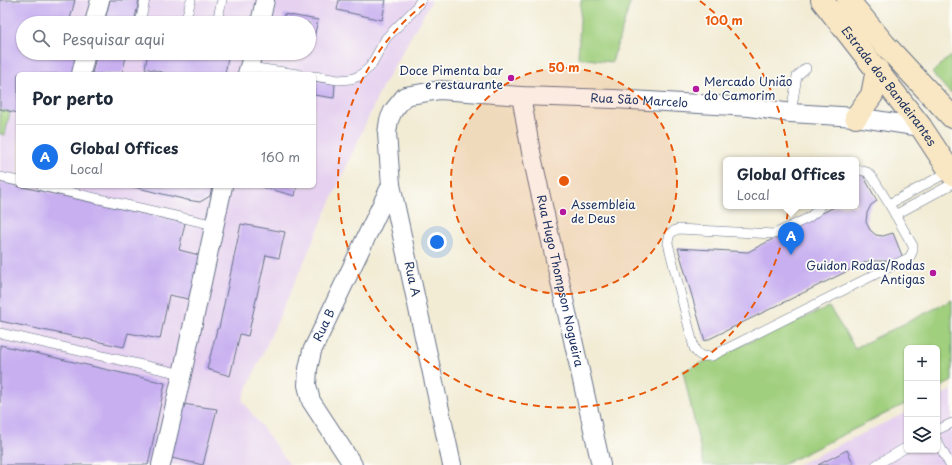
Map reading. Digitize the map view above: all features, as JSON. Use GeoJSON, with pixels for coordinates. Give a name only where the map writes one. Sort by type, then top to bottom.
{"type":"FeatureCollection","features":[{"type":"Feature","properties":{"kind":"main road","name":"Estrada dos Bandeirantes"},"geometry":{"type":"LineString","coordinates":[[822,0],[921,127],[951,176]]}},
{"type":"Feature","properties":{"kind":"main road","name":"Estrada dos Bandeirantes"},"geometry":{"type":"LineString","coordinates":[[854,2],[885,45],[951,114]]}},
{"type":"Feature","properties":{"kind":"main road"},"geometry":{"type":"LineString","coordinates":[[856,117],[872,95],[877,69]]}},
{"type":"Feature","properties":{"kind":"main road"},"geometry":{"type":"LineString","coordinates":[[921,127],[951,114]]}},
{"type":"Feature","properties":{"kind":"street"},"geometry":{"type":"LineString","coordinates":[[96,16],[100,0]]}},
{"type":"Feature","properties":{"kind":"street"},"geometry":{"type":"LineString","coordinates":[[262,16],[265,0]]}},
{"type":"Feature","properties":{"kind":"street"},"geometry":{"type":"LineString","coordinates":[[81,72],[84,60]]}},
{"type":"Feature","properties":{"kind":"street","name":"Rua São Marcelo"},"geometry":{"type":"LineString","coordinates":[[405,96],[440,90],[521,96],[743,107],[856,117],[921,127]]}},
{"type":"Feature","properties":{"kind":"street","name":"Rua A"},"geometry":{"type":"LineString","coordinates":[[405,96],[393,111],[387,133],[391,185],[452,465]]}},
{"type":"Feature","properties":{"kind":"street","name":"Rua Hugo Thompson Nogueira"},"geometry":{"type":"LineString","coordinates":[[521,96],[531,152],[601,465]]}},
{"type":"Feature","properties":{"kind":"street","name":"Rua B"},"geometry":{"type":"LineString","coordinates":[[353,465],[311,401],[307,385],[308,369],[312,351],[391,185]]}},
{"type":"Feature","properties":{"kind":"street"},"geometry":{"type":"LineString","coordinates":[[161,465],[223,188]]}},
{"type":"Feature","properties":{"kind":"lane"},"geometry":{"type":"LineString","coordinates":[[142,16],[145,0]]}},
{"type":"Feature","properties":{"kind":"lane"},"geometry":{"type":"LineString","coordinates":[[187,15],[191,0]]}},
{"type":"Feature","properties":{"kind":"lane"},"geometry":{"type":"LineString","coordinates":[[218,16],[222,0]]}},
{"type":"Feature","properties":{"kind":"lane"},"geometry":{"type":"LineString","coordinates":[[316,76],[338,80],[351,80],[359,76],[370,67],[386,38],[415,9],[421,0]]}},
{"type":"Feature","properties":{"kind":"lane"},"geometry":{"type":"LineString","coordinates":[[250,65],[287,72]]}},
{"type":"Feature","properties":{"kind":"lane"},"geometry":{"type":"LineString","coordinates":[[791,112],[798,76],[806,68]]}},
{"type":"Feature","properties":{"kind":"lane"},"geometry":{"type":"LineString","coordinates":[[818,209],[808,218],[774,234],[678,229],[672,231],[669,235],[668,243],[694,348],[697,354],[701,356],[712,356],[910,257],[914,250],[890,204],[873,178],[867,172],[859,170]]}},
{"type":"Feature","properties":{"kind":"lane"},"geometry":{"type":"LineString","coordinates":[[0,176],[16,180]]}},
{"type":"Feature","properties":{"kind":"lane"},"geometry":{"type":"LineString","coordinates":[[890,204],[951,176]]}},
{"type":"Feature","properties":{"kind":"lane"},"geometry":{"type":"LineString","coordinates":[[895,215],[951,176]]}},
{"type":"Feature","properties":{"kind":"lane"},"geometry":{"type":"LineString","coordinates":[[51,188],[215,225]]}},
{"type":"Feature","properties":{"kind":"lane"},"geometry":{"type":"LineString","coordinates":[[0,333],[182,374]]}},
{"type":"Feature","properties":{"kind":"lane"},"geometry":{"type":"LineString","coordinates":[[940,428],[952,422]]}},
{"type":"Feature","properties":{"kind":"lane"},"geometry":{"type":"LineString","coordinates":[[940,447],[948,463]]}},
{"type":"Feature","properties":{"kind":"lane"},"geometry":{"type":"LineString","coordinates":[[876,465],[904,449]]}},
{"type":"Feature","properties":{"kind":"shaded area"},"geometry":{"type":"Polygon","coordinates":[[[0,0],[432,0],[382,87],[242,400],[290,465],[0,465],[0,0]]]}},
{"type":"Feature","properties":{"kind":"shaded area"},"geometry":{"type":"Polygon","coordinates":[[[952,390],[952,465],[797,465],[904,413],[904,453],[940,453],[940,396],[952,390]]]}},
{"type":"Feature","properties":{"kind":"green space"},"geometry":{"type":"Polygon","coordinates":[[[581,0],[631,0],[612,62],[578,58],[581,0]]]}},
{"type":"Feature","properties":{"kind":"green space"},"geometry":{"type":"Polygon","coordinates":[[[952,56],[952,93],[950,93],[932,73],[943,62],[952,56]]]}},
{"type":"Feature","properties":{"kind":"green space"},"geometry":{"type":"Polygon","coordinates":[[[0,109],[10,112],[5,135],[0,134],[0,109]]]}},
{"type":"Feature","properties":{"kind":"green space"},"geometry":{"type":"Polygon","coordinates":[[[952,300],[952,381],[940,387],[940,345],[904,345],[904,404],[782,465],[704,465],[683,371],[829,307],[855,348],[952,300]]]}},
{"type":"Feature","properties":{"kind":"building"},"geometry":{"type":"Polygon","coordinates":[[[0,0],[75,0],[71,16],[16,16],[16,60],[75,60],[72,72],[16,72],[16,113],[0,109],[0,0]]]}},
{"type":"Feature","properties":{"kind":"building"},"geometry":{"type":"Polygon","coordinates":[[[110,0],[139,0],[136,16],[106,16],[110,0]]]}},
{"type":"Feature","properties":{"kind":"building"},"geometry":{"type":"Polygon","coordinates":[[[339,0],[386,0],[382,20],[337,10],[339,0]]]}},
{"type":"Feature","properties":{"kind":"building"},"geometry":{"type":"Polygon","coordinates":[[[284,14],[295,16],[284,16],[284,14]]]}},
{"type":"Feature","properties":{"kind":"building"},"geometry":{"type":"Polygon","coordinates":[[[95,60],[125,60],[122,72],[92,72],[95,60]]]}},
{"type":"Feature","properties":{"kind":"building"},"geometry":{"type":"Polygon","coordinates":[[[147,60],[228,60],[225,72],[162,72],[145,68],[147,60]]]}},
{"type":"Feature","properties":{"kind":"building"},"geometry":{"type":"Polygon","coordinates":[[[316,81],[335,84],[334,98],[316,95],[316,81]]]}},
{"type":"Feature","properties":{"kind":"building"},"geometry":{"type":"Polygon","coordinates":[[[862,173],[877,201],[871,205],[867,213],[866,222],[870,230],[876,235],[883,236],[893,233],[903,258],[891,261],[868,261],[705,341],[678,248],[748,252],[830,209],[859,209],[859,176],[862,173]]]}},
{"type":"Feature","properties":{"kind":"building"},"geometry":{"type":"Polygon","coordinates":[[[0,182],[16,186],[16,188],[27,188],[185,223],[179,250],[203,256],[193,300],[169,295],[160,339],[128,333],[124,347],[0,321],[0,182]]]}},
{"type":"Feature","properties":{"kind":"building"},"geometry":{"type":"Polygon","coordinates":[[[138,188],[212,188],[210,196],[200,202],[138,188]]]}},
{"type":"Feature","properties":{"kind":"building"},"geometry":{"type":"Polygon","coordinates":[[[266,188],[297,188],[295,196],[266,188]]]}},
{"type":"Feature","properties":{"kind":"building"},"geometry":{"type":"Polygon","coordinates":[[[241,224],[285,232],[279,258],[266,255],[248,336],[240,334],[230,376],[207,369],[217,329],[219,328],[241,224]]]}},
{"type":"Feature","properties":{"kind":"building"},"geometry":{"type":"Polygon","coordinates":[[[0,345],[165,383],[148,465],[0,465],[0,345]]]}},
{"type":"Feature","properties":{"kind":"building"},"geometry":{"type":"Polygon","coordinates":[[[182,404],[217,409],[203,465],[167,457],[182,404]]]}},
{"type":"Feature","properties":{"kind":"building"},"geometry":{"type":"Polygon","coordinates":[[[847,450],[854,465],[818,465],[847,450]]]}},
{"type":"Feature","properties":{"kind":"place","name":"Doce Pimenta bar e restaurante"},"geometry":{"type":"Point","coordinates":[511,78]}},
{"type":"Feature","properties":{"kind":"place","name":"Mercado União do Camorim"},"geometry":{"type":"Point","coordinates":[696,89]}},
{"type":"Feature","properties":{"kind":"place","name":"Assembleia de Deus"},"geometry":{"type":"Point","coordinates":[563,212]}},
{"type":"Feature","properties":{"kind":"place","name":"Global Offices"},"geometry":{"type":"Point","coordinates":[791,255]}},
{"type":"Feature","properties":{"kind":"place","name":"Guidon Rodas/Rodas Antigas"},"geometry":{"type":"Point","coordinates":[933,273]}}]}
